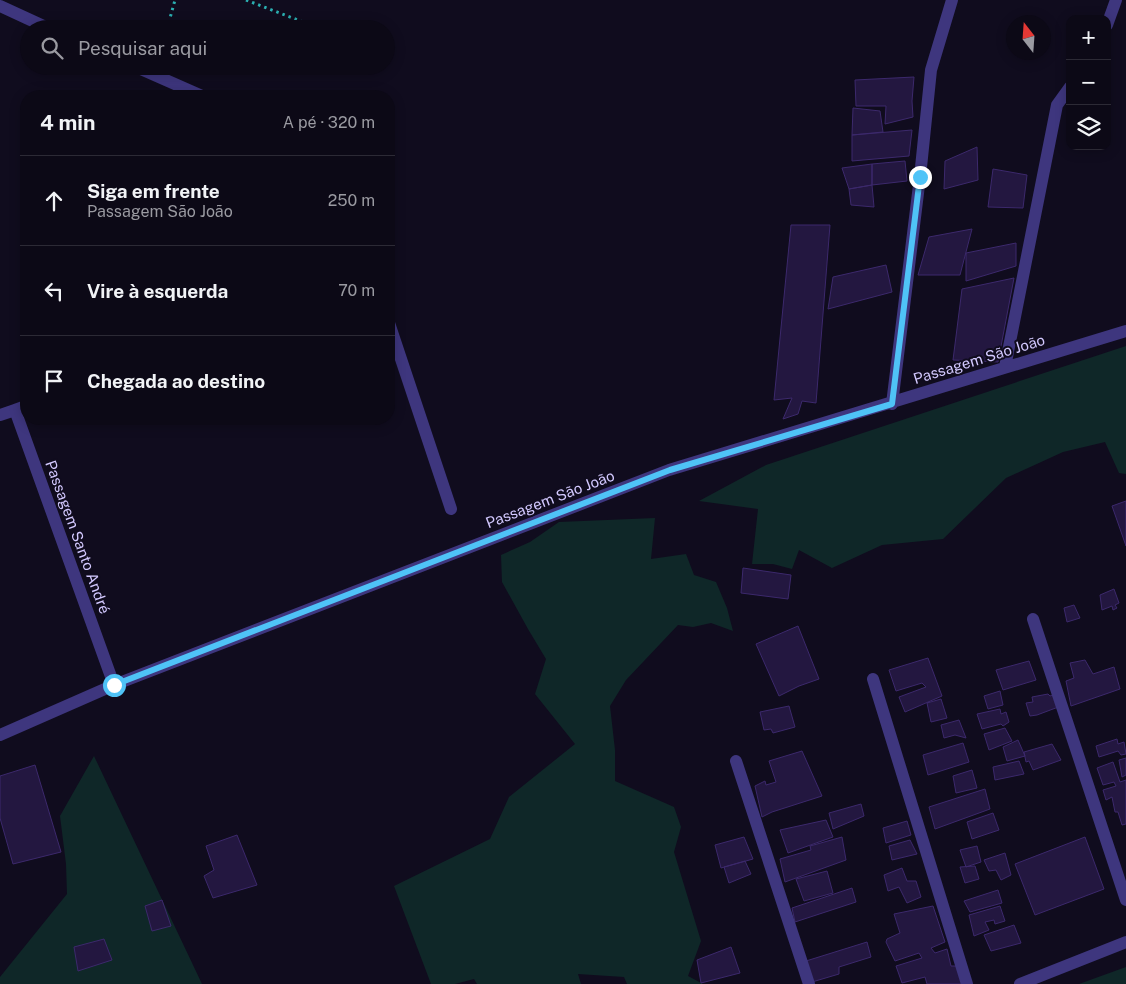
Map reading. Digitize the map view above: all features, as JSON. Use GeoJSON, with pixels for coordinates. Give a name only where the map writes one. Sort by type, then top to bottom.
{"type":"FeatureCollection","features":[{"type":"Feature","properties":{"kind":"street"},"geometry":{"type":"LineString","coordinates":[[892,404],[931,70],[952,0]]}},
{"type":"Feature","properties":{"kind":"street"},"geometry":{"type":"LineString","coordinates":[[1110,15],[1116,0]]}},
{"type":"Feature","properties":{"kind":"street"},"geometry":{"type":"LineString","coordinates":[[1120,0],[1126,2]]}},
{"type":"Feature","properties":{"kind":"street"},"geometry":{"type":"LineString","coordinates":[[0,6],[30,20]]}},
{"type":"Feature","properties":{"kind":"street"},"geometry":{"type":"LineString","coordinates":[[154,75],[188,90]]}},
{"type":"Feature","properties":{"kind":"street"},"geometry":{"type":"LineString","coordinates":[[1005,367],[1057,105],[1066,93]]}},
{"type":"Feature","properties":{"kind":"street","name":"Passagem São João"},"geometry":{"type":"LineString","coordinates":[[0,735],[114,685],[670,470],[892,404],[1005,367],[1126,332]]}},
{"type":"Feature","properties":{"kind":"street"},"geometry":{"type":"LineString","coordinates":[[395,341],[451,509]]}},
{"type":"Feature","properties":{"kind":"street"},"geometry":{"type":"LineString","coordinates":[[0,415],[20,408]]}},
{"type":"Feature","properties":{"kind":"street","name":"Passagem Santo André"},"geometry":{"type":"LineString","coordinates":[[27,425],[114,685]]}},
{"type":"Feature","properties":{"kind":"street"},"geometry":{"type":"LineString","coordinates":[[1033,619],[1126,900]]}},
{"type":"Feature","properties":{"kind":"street"},"geometry":{"type":"LineString","coordinates":[[873,679],[967,984]]}},
{"type":"Feature","properties":{"kind":"street"},"geometry":{"type":"LineString","coordinates":[[736,761],[809,984]]}},
{"type":"Feature","properties":{"kind":"street"},"geometry":{"type":"LineString","coordinates":[[1020,984],[1126,942]]}},
{"type":"Feature","properties":{"kind":"path"},"geometry":{"type":"LineString","coordinates":[[169,20],[175,0]]}},
{"type":"Feature","properties":{"kind":"path"},"geometry":{"type":"LineString","coordinates":[[246,0],[298,20]]}},
{"type":"Feature","properties":{"kind":"green space"},"geometry":{"type":"Polygon","coordinates":[[[1126,346],[1126,474],[1119,473],[1105,442],[1063,452],[1006,478],[943,539],[882,545],[832,568],[799,550],[792,569],[773,564],[752,564],[758,509],[699,501],[766,465],[1126,346]]]}},
{"type":"Feature","properties":{"kind":"green space"},"geometry":{"type":"Polygon","coordinates":[[[655,518],[651,559],[686,554],[694,575],[716,582],[727,608],[733,631],[711,623],[693,627],[678,625],[626,680],[610,706],[615,750],[615,781],[674,807],[681,827],[674,852],[701,941],[688,976],[703,984],[627,984],[624,977],[578,974],[581,984],[477,984],[474,979],[455,984],[431,984],[394,886],[490,839],[509,797],[575,744],[535,694],[546,659],[502,582],[501,555],[530,542],[559,522],[655,518]]]}},
{"type":"Feature","properties":{"kind":"green space"},"geometry":{"type":"Polygon","coordinates":[[[94,756],[202,984],[0,984],[0,977],[67,894],[66,864],[60,816],[94,756]]]}},
{"type":"Feature","properties":{"kind":"green space"},"geometry":{"type":"Polygon","coordinates":[[[1126,967],[1126,984],[1079,984],[1126,967]]]}},
{"type":"Feature","properties":{"kind":"building"},"geometry":{"type":"Polygon","coordinates":[[[914,77],[913,117],[885,124],[886,106],[856,106],[855,80],[914,77]]]}},
{"type":"Feature","properties":{"kind":"building"},"geometry":{"type":"Polygon","coordinates":[[[853,108],[880,111],[883,132],[852,135],[853,108]]]}},
{"type":"Feature","properties":{"kind":"building"},"geometry":{"type":"Polygon","coordinates":[[[912,130],[909,156],[852,161],[852,135],[912,130]]]}},
{"type":"Feature","properties":{"kind":"building"},"geometry":{"type":"Polygon","coordinates":[[[977,147],[978,180],[944,189],[945,161],[977,147]]]}},
{"type":"Feature","properties":{"kind":"building"},"geometry":{"type":"Polygon","coordinates":[[[905,161],[907,181],[872,185],[872,164],[905,161]]]}},
{"type":"Feature","properties":{"kind":"building"},"geometry":{"type":"Polygon","coordinates":[[[872,164],[872,185],[849,189],[842,168],[872,164]]]}},
{"type":"Feature","properties":{"kind":"building"},"geometry":{"type":"Polygon","coordinates":[[[993,169],[1027,175],[1023,208],[988,207],[993,169]]]}},
{"type":"Feature","properties":{"kind":"building"},"geometry":{"type":"Polygon","coordinates":[[[872,185],[874,207],[851,205],[849,189],[872,185]]]}},
{"type":"Feature","properties":{"kind":"building"},"geometry":{"type":"Polygon","coordinates":[[[791,225],[830,225],[816,403],[802,401],[798,414],[783,419],[792,398],[774,400],[791,225]]]}},
{"type":"Feature","properties":{"kind":"building"},"geometry":{"type":"Polygon","coordinates":[[[972,229],[960,275],[918,275],[929,237],[972,229]]]}},
{"type":"Feature","properties":{"kind":"building"},"geometry":{"type":"Polygon","coordinates":[[[1016,243],[1016,266],[966,281],[966,253],[1016,243]]]}},
{"type":"Feature","properties":{"kind":"building"},"geometry":{"type":"Polygon","coordinates":[[[886,265],[892,292],[828,309],[833,277],[886,265]]]}},
{"type":"Feature","properties":{"kind":"building"},"geometry":{"type":"Polygon","coordinates":[[[1014,278],[998,362],[953,360],[962,289],[1014,278]]]}},
{"type":"Feature","properties":{"kind":"building"},"geometry":{"type":"Polygon","coordinates":[[[1126,501],[1126,546],[1112,506],[1126,501]]]}},
{"type":"Feature","properties":{"kind":"building"},"geometry":{"type":"Polygon","coordinates":[[[743,568],[791,575],[788,599],[741,593],[743,568]]]}},
{"type":"Feature","properties":{"kind":"building"},"geometry":{"type":"Polygon","coordinates":[[[1114,589],[1119,603],[1115,605],[1117,608],[1113,610],[1112,606],[1102,610],[1100,595],[1114,589]]]}},
{"type":"Feature","properties":{"kind":"building"},"geometry":{"type":"Polygon","coordinates":[[[1074,605],[1080,618],[1067,622],[1064,608],[1074,605]]]}},
{"type":"Feature","properties":{"kind":"building"},"geometry":{"type":"Polygon","coordinates":[[[798,626],[819,679],[779,696],[756,644],[798,626]]]}},
{"type":"Feature","properties":{"kind":"building"},"geometry":{"type":"Polygon","coordinates":[[[928,658],[942,696],[905,712],[899,697],[926,687],[922,683],[896,691],[889,670],[928,658]]]}},
{"type":"Feature","properties":{"kind":"building"},"geometry":{"type":"Polygon","coordinates":[[[1085,660],[1093,674],[1114,667],[1120,689],[1071,706],[1066,681],[1074,678],[1070,663],[1085,660]]]}},
{"type":"Feature","properties":{"kind":"building"},"geometry":{"type":"Polygon","coordinates":[[[1029,661],[1036,680],[1003,690],[996,670],[1029,661]]]}},
{"type":"Feature","properties":{"kind":"building"},"geometry":{"type":"Polygon","coordinates":[[[1000,691],[1003,705],[988,709],[984,696],[1000,691]]]}},
{"type":"Feature","properties":{"kind":"building"},"geometry":{"type":"Polygon","coordinates":[[[1048,694],[1050,696],[1055,694],[1061,706],[1030,716],[1026,703],[1033,702],[1032,697],[1048,694]]]}},
{"type":"Feature","properties":{"kind":"building"},"geometry":{"type":"Polygon","coordinates":[[[941,699],[947,718],[931,722],[927,703],[941,699]]]}},
{"type":"Feature","properties":{"kind":"building"},"geometry":{"type":"Polygon","coordinates":[[[789,706],[795,727],[773,733],[771,729],[764,730],[760,712],[789,706]]]}},
{"type":"Feature","properties":{"kind":"building"},"geometry":{"type":"Polygon","coordinates":[[[1000,709],[1001,714],[1006,712],[1009,722],[1003,726],[1001,724],[982,729],[977,714],[1000,709]]]}},
{"type":"Feature","properties":{"kind":"building"},"geometry":{"type":"Polygon","coordinates":[[[959,720],[966,738],[955,735],[944,738],[941,725],[959,720]]]}},
{"type":"Feature","properties":{"kind":"building"},"geometry":{"type":"Polygon","coordinates":[[[1005,728],[1012,741],[989,750],[984,734],[1005,728]]]}},
{"type":"Feature","properties":{"kind":"building"},"geometry":{"type":"Polygon","coordinates":[[[1117,739],[1118,744],[1124,742],[1126,754],[1121,755],[1118,751],[1099,757],[1096,746],[1117,739]]]}},
{"type":"Feature","properties":{"kind":"building"},"geometry":{"type":"Polygon","coordinates":[[[1018,740],[1025,756],[1007,761],[1003,747],[1018,740]]]}},
{"type":"Feature","properties":{"kind":"building"},"geometry":{"type":"Polygon","coordinates":[[[963,743],[969,762],[928,775],[923,755],[963,743]]]}},
{"type":"Feature","properties":{"kind":"building"},"geometry":{"type":"Polygon","coordinates":[[[1052,744],[1061,760],[1033,770],[1029,761],[1026,762],[1024,752],[1052,744]]]}},
{"type":"Feature","properties":{"kind":"building"},"geometry":{"type":"Polygon","coordinates":[[[802,751],[822,796],[762,817],[755,786],[765,781],[766,785],[776,782],[769,761],[802,751]]]}},
{"type":"Feature","properties":{"kind":"building"},"geometry":{"type":"Polygon","coordinates":[[[1126,758],[1126,775],[1122,777],[1119,760],[1126,758]]]}},
{"type":"Feature","properties":{"kind":"building"},"geometry":{"type":"Polygon","coordinates":[[[1019,761],[1024,774],[995,780],[993,767],[1019,761]]]}},
{"type":"Feature","properties":{"kind":"building"},"geometry":{"type":"Polygon","coordinates":[[[1113,762],[1120,782],[1126,780],[1126,824],[1122,825],[1118,812],[1115,812],[1112,797],[1106,800],[1103,790],[1116,786],[1114,782],[1103,785],[1097,768],[1113,762]]]}},
{"type":"Feature","properties":{"kind":"building"},"geometry":{"type":"Polygon","coordinates":[[[35,765],[61,852],[13,864],[0,818],[0,776],[35,765]]]}},
{"type":"Feature","properties":{"kind":"building"},"geometry":{"type":"Polygon","coordinates":[[[972,770],[977,788],[956,793],[953,776],[972,770]]]}},
{"type":"Feature","properties":{"kind":"building"},"geometry":{"type":"Polygon","coordinates":[[[985,789],[990,809],[935,829],[929,807],[985,789]]]}},
{"type":"Feature","properties":{"kind":"building"},"geometry":{"type":"Polygon","coordinates":[[[861,804],[864,816],[833,829],[829,813],[861,804]]]}},
{"type":"Feature","properties":{"kind":"building"},"geometry":{"type":"Polygon","coordinates":[[[993,813],[999,830],[972,839],[967,822],[993,813]]]}},
{"type":"Feature","properties":{"kind":"building"},"geometry":{"type":"Polygon","coordinates":[[[826,820],[833,837],[788,853],[780,830],[826,820]]]}},
{"type":"Feature","properties":{"kind":"building"},"geometry":{"type":"Polygon","coordinates":[[[907,821],[911,835],[886,843],[883,828],[907,821]]]}},
{"type":"Feature","properties":{"kind":"building"},"geometry":{"type":"Polygon","coordinates":[[[237,835],[257,885],[213,898],[204,876],[214,870],[206,846],[237,835]]]}},
{"type":"Feature","properties":{"kind":"building"},"geometry":{"type":"Polygon","coordinates":[[[744,837],[753,859],[721,868],[715,845],[744,837]]]}},
{"type":"Feature","properties":{"kind":"building"},"geometry":{"type":"Polygon","coordinates":[[[842,837],[846,860],[785,882],[780,859],[811,850],[810,846],[842,837]]]}},
{"type":"Feature","properties":{"kind":"building"},"geometry":{"type":"Polygon","coordinates":[[[1085,837],[1104,889],[1035,915],[1015,864],[1085,837]]]}},
{"type":"Feature","properties":{"kind":"building"},"geometry":{"type":"Polygon","coordinates":[[[910,840],[917,854],[892,860],[889,846],[910,840]]]}},
{"type":"Feature","properties":{"kind":"building"},"geometry":{"type":"Polygon","coordinates":[[[977,846],[981,862],[966,867],[960,850],[977,846]]]}},
{"type":"Feature","properties":{"kind":"building"},"geometry":{"type":"Polygon","coordinates":[[[1005,853],[1011,875],[1001,880],[996,870],[989,871],[984,860],[1005,853]]]}},
{"type":"Feature","properties":{"kind":"building"},"geometry":{"type":"Polygon","coordinates":[[[745,861],[751,874],[729,883],[724,867],[745,861]]]}},
{"type":"Feature","properties":{"kind":"building"},"geometry":{"type":"Polygon","coordinates":[[[975,866],[979,879],[965,883],[960,867],[975,866]]]}},
{"type":"Feature","properties":{"kind":"building"},"geometry":{"type":"Polygon","coordinates":[[[902,868],[907,881],[916,881],[921,897],[907,903],[899,887],[888,891],[884,875],[902,868]]]}},
{"type":"Feature","properties":{"kind":"building"},"geometry":{"type":"Polygon","coordinates":[[[827,871],[833,893],[804,901],[796,879],[827,871]]]}},
{"type":"Feature","properties":{"kind":"building"},"geometry":{"type":"Polygon","coordinates":[[[852,888],[856,902],[795,922],[792,908],[852,888]]]}},
{"type":"Feature","properties":{"kind":"building"},"geometry":{"type":"Polygon","coordinates":[[[998,890],[1002,903],[970,912],[964,901],[998,890]]]}},
{"type":"Feature","properties":{"kind":"building"},"geometry":{"type":"Polygon","coordinates":[[[162,900],[171,926],[152,931],[145,906],[162,900]]]}},
{"type":"Feature","properties":{"kind":"building"},"geometry":{"type":"Polygon","coordinates":[[[933,906],[945,942],[931,948],[935,953],[947,949],[951,966],[959,966],[963,984],[927,984],[925,977],[902,983],[896,966],[922,958],[919,953],[895,961],[886,942],[887,939],[900,933],[894,914],[933,906]]]}},
{"type":"Feature","properties":{"kind":"building"},"geometry":{"type":"Polygon","coordinates":[[[1000,906],[1005,921],[995,924],[994,920],[985,922],[989,930],[974,936],[969,915],[1000,906]]]}},
{"type":"Feature","properties":{"kind":"building"},"geometry":{"type":"Polygon","coordinates":[[[1014,925],[1021,943],[991,951],[984,935],[1014,925]]]}},
{"type":"Feature","properties":{"kind":"building"},"geometry":{"type":"Polygon","coordinates":[[[104,939],[112,960],[78,971],[74,947],[104,939]]]}},
{"type":"Feature","properties":{"kind":"building"},"geometry":{"type":"Polygon","coordinates":[[[867,942],[871,957],[839,967],[839,974],[812,982],[806,961],[867,942]]]}},
{"type":"Feature","properties":{"kind":"building"},"geometry":{"type":"Polygon","coordinates":[[[731,947],[740,973],[701,983],[697,960],[731,947]]]}},
{"type":"Feature","properties":{"kind":"route"},"geometry":{"type":"LineString","coordinates":[[114,685],[670,470],[892,404],[920,177]]}}]}
